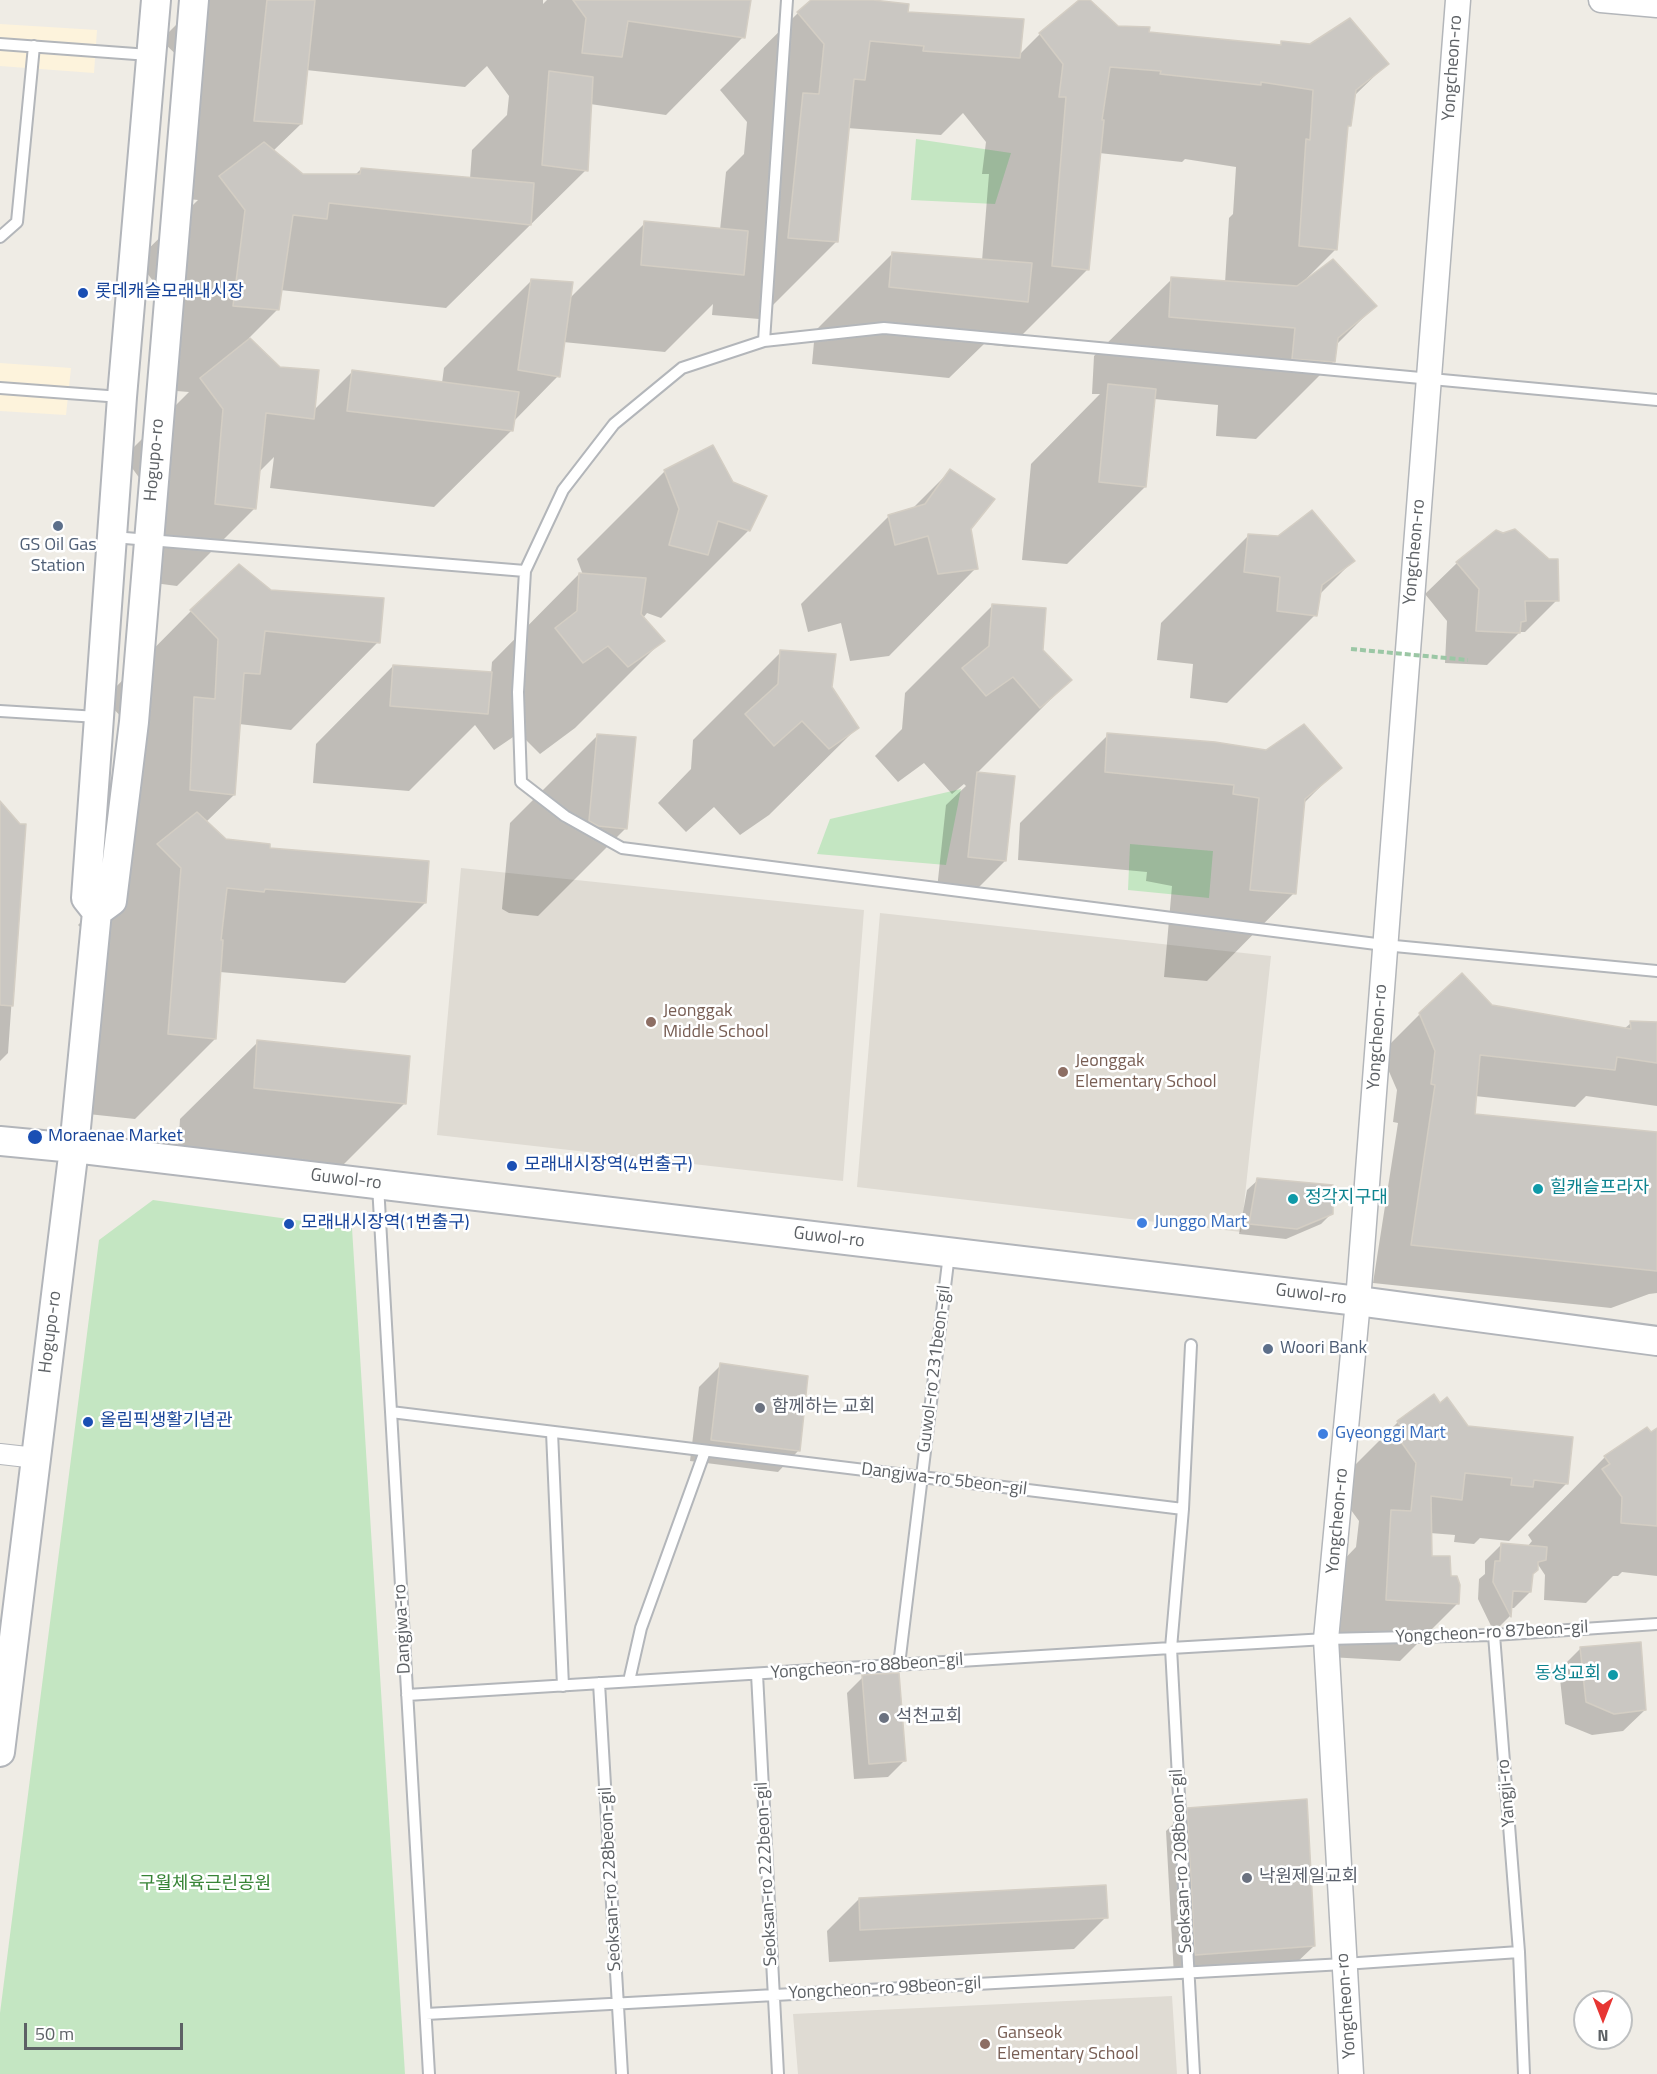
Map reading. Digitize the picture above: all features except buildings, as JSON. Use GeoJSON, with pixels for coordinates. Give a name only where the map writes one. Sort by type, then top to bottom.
{"type":"FeatureCollection","features":[{"type":"Feature","properties":{"kind":"main road","name":"Hogupo-ro"},"geometry":{"type":"LineString","coordinates":[[0,1752],[74,1148],[97,912],[86,898],[122,397],[156,0]]}},
{"type":"Feature","properties":{"kind":"main road","name":"Hogupo-ro"},"geometry":{"type":"LineString","coordinates":[[97,912],[112,901],[134,722],[194,0]]}},
{"type":"Feature","properties":{"kind":"main road","name":"Guwol-ro"},"geometry":{"type":"LineString","coordinates":[[0,1141],[1359,1301],[1657,1341]]}},
{"type":"Feature","properties":{"kind":"street","name":"Yongcheon-ro"},"geometry":{"type":"LineString","coordinates":[[1351,2074],[1326,1639],[1359,1301],[1384,945],[1458,0]]}},
{"type":"Feature","properties":{"kind":"street"},"geometry":{"type":"LineString","coordinates":[[1601,0],[1657,5]]}},
{"type":"Feature","properties":{"kind":"street"},"geometry":{"type":"LineString","coordinates":[[0,1454],[36,1458]]}},
{"type":"Feature","properties":{"kind":"lane"},"geometry":{"type":"LineString","coordinates":[[764,341],[787,0]]}},
{"type":"Feature","properties":{"kind":"lane"},"geometry":{"type":"LineString","coordinates":[[0,44],[152,55]]}},
{"type":"Feature","properties":{"kind":"lane"},"geometry":{"type":"LineString","coordinates":[[0,237],[17,222],[33,46]]}},
{"type":"Feature","properties":{"kind":"lane"},"geometry":{"type":"LineString","coordinates":[[1657,400],[884,328],[764,341],[682,368],[614,424],[562,490],[525,571],[518,692],[521,782],[564,816],[622,848],[1384,945],[1657,971]]}},
{"type":"Feature","properties":{"kind":"lane"},"geometry":{"type":"LineString","coordinates":[[0,388],[122,397]]}},
{"type":"Feature","properties":{"kind":"lane"},"geometry":{"type":"LineString","coordinates":[[112,537],[525,571]]}},
{"type":"Feature","properties":{"kind":"lane"},"geometry":{"type":"LineString","coordinates":[[0,711],[98,717]]}},
{"type":"Feature","properties":{"kind":"lane","name":"Dangjwa-ro"},"geometry":{"type":"LineString","coordinates":[[378,1184],[429,2074]]}},
{"type":"Feature","properties":{"kind":"lane","name":"Guwol-ro 231beon-gil"},"geometry":{"type":"LineString","coordinates":[[899,1665],[949,1252]]}},
{"type":"Feature","properties":{"kind":"lane","name":"Seoksan-ro 208beon-gil"},"geometry":{"type":"LineString","coordinates":[[1191,1345],[1183,1509],[1171,1648],[1194,2074]]}},
{"type":"Feature","properties":{"kind":"lane","name":"Dangjwa-ro 5beon-gil"},"geometry":{"type":"LineString","coordinates":[[391,1412],[1183,1509]]}},
{"type":"Feature","properties":{"kind":"lane"},"geometry":{"type":"LineString","coordinates":[[552,1432],[563,1686]]}},
{"type":"Feature","properties":{"kind":"lane"},"geometry":{"type":"LineString","coordinates":[[629,1681],[641,1628],[705,1451]]}},
{"type":"Feature","properties":{"kind":"lane","name":"Yongcheon-ro 87beon-gil"},"geometry":{"type":"LineString","coordinates":[[1326,1639],[1494,1635],[1657,1624]]}},
{"type":"Feature","properties":{"kind":"lane","name":"Yangji-ro"},"geometry":{"type":"LineString","coordinates":[[1494,1635],[1519,1952],[1524,2074]]}},
{"type":"Feature","properties":{"kind":"lane","name":"Yongcheon-ro 88beon-gil"},"geometry":{"type":"LineString","coordinates":[[407,1695],[1326,1639]]}},
{"type":"Feature","properties":{"kind":"lane","name":"Seoksan-ro 222beon-gil"},"geometry":{"type":"LineString","coordinates":[[757,1674],[778,2074]]}},
{"type":"Feature","properties":{"kind":"lane","name":"Seoksan-ro 228beon-gil"},"geometry":{"type":"LineString","coordinates":[[599,1683],[622,2074]]}},
{"type":"Feature","properties":{"kind":"lane","name":"Yongcheon-ro 98beon-gil"},"geometry":{"type":"LineString","coordinates":[[426,2014],[1189,1973],[1519,1952]]}},
{"type":"Feature","properties":{"kind":"path"},"geometry":{"type":"LineString","coordinates":[[1352,649],[1468,660]]}},
{"type":"Feature","properties":{"kind":"shaded area"},"geometry":{"type":"Polygon","coordinates":[[[0,24],[97,30],[94,73],[0,66],[0,24]]]}},
{"type":"Feature","properties":{"kind":"shaded area"},"geometry":{"type":"Polygon","coordinates":[[[0,363],[71,368],[66,415],[0,411],[0,363]]]}},
{"type":"Feature","properties":{"kind":"shaded area","name":"Jeonggak Middle School"},"geometry":{"type":"Polygon","coordinates":[[[461,868],[864,910],[843,1181],[437,1135],[461,868]]]}},
{"type":"Feature","properties":{"kind":"shaded area","name":"Jeonggak Elementary School"},"geometry":{"type":"Polygon","coordinates":[[[880,913],[1271,956],[1241,1232],[857,1187],[880,913]]]}},
{"type":"Feature","properties":{"kind":"shaded area","name":"Ganseok Elementary School"},"geometry":{"type":"Polygon","coordinates":[[[1172,1996],[1177,2074],[798,2074],[793,2014],[1172,1996]]]}},
{"type":"Feature","properties":{"kind":"green space"},"geometry":{"type":"Polygon","coordinates":[[[916,139],[1011,153],[995,204],[911,200],[916,139]]]}},
{"type":"Feature","properties":{"kind":"green space"},"geometry":{"type":"Polygon","coordinates":[[[961,789],[946,865],[817,854],[830,819],[961,789]]]}},
{"type":"Feature","properties":{"kind":"green space"},"geometry":{"type":"Polygon","coordinates":[[[1130,844],[1213,851],[1209,898],[1128,890],[1130,844]]]}},
{"type":"Feature","properties":{"kind":"green space","name":"구월체육근린공원"},"geometry":{"type":"Polygon","coordinates":[[[153,1200],[352,1228],[405,2074],[0,2074],[0,2013],[99,1240],[153,1200]]]}},
{"type":"Feature","properties":{"kind":"place","name":"롯데캐슬모래내시장"},"geometry":{"type":"Point","coordinates":[83,293]}},
{"type":"Feature","properties":{"kind":"place","name":"GS Oil Gas Station"},"geometry":{"type":"Point","coordinates":[58,526]}},
{"type":"Feature","properties":{"kind":"place","name":"Jeonggak Middle School"},"geometry":{"type":"Point","coordinates":[651,1022]}},
{"type":"Feature","properties":{"kind":"place","name":"Jeonggak Elementary School"},"geometry":{"type":"Point","coordinates":[1063,1072]}},
{"type":"Feature","properties":{"kind":"place","name":"Moraenae Market"},"geometry":{"type":"Point","coordinates":[35,1137]}},
{"type":"Feature","properties":{"kind":"place","name":"모래내시장역(4번출구)"},"geometry":{"type":"Point","coordinates":[512,1166]}},
{"type":"Feature","properties":{"kind":"place","name":"힐캐슬프라자"},"geometry":{"type":"Point","coordinates":[1538,1189]}},
{"type":"Feature","properties":{"kind":"place","name":"정각지구대"},"geometry":{"type":"Point","coordinates":[1293,1199]}},
{"type":"Feature","properties":{"kind":"place","name":"Junggo Mart"},"geometry":{"type":"Point","coordinates":[1142,1223]}},
{"type":"Feature","properties":{"kind":"place","name":"모래내시장역(1번출구)"},"geometry":{"type":"Point","coordinates":[289,1224]}},
{"type":"Feature","properties":{"kind":"place","name":"Woori Bank"},"geometry":{"type":"Point","coordinates":[1268,1349]}},
{"type":"Feature","properties":{"kind":"place","name":"함께하는 교회"},"geometry":{"type":"Point","coordinates":[760,1408]}},
{"type":"Feature","properties":{"kind":"place","name":"올림픽생활기념관"},"geometry":{"type":"Point","coordinates":[88,1422]}},
{"type":"Feature","properties":{"kind":"place","name":"Gyeonggi Mart"},"geometry":{"type":"Point","coordinates":[1323,1434]}},
{"type":"Feature","properties":{"kind":"place","name":"동성교회"},"geometry":{"type":"Point","coordinates":[1613,1675]}},
{"type":"Feature","properties":{"kind":"place","name":"석천교회"},"geometry":{"type":"Point","coordinates":[884,1718]}},
{"type":"Feature","properties":{"kind":"place","name":"낙원제일교회"},"geometry":{"type":"Point","coordinates":[1247,1878]}},
{"type":"Feature","properties":{"kind":"place","name":"Ganseok Elementary School"},"geometry":{"type":"Point","coordinates":[985,2044]}}]}
